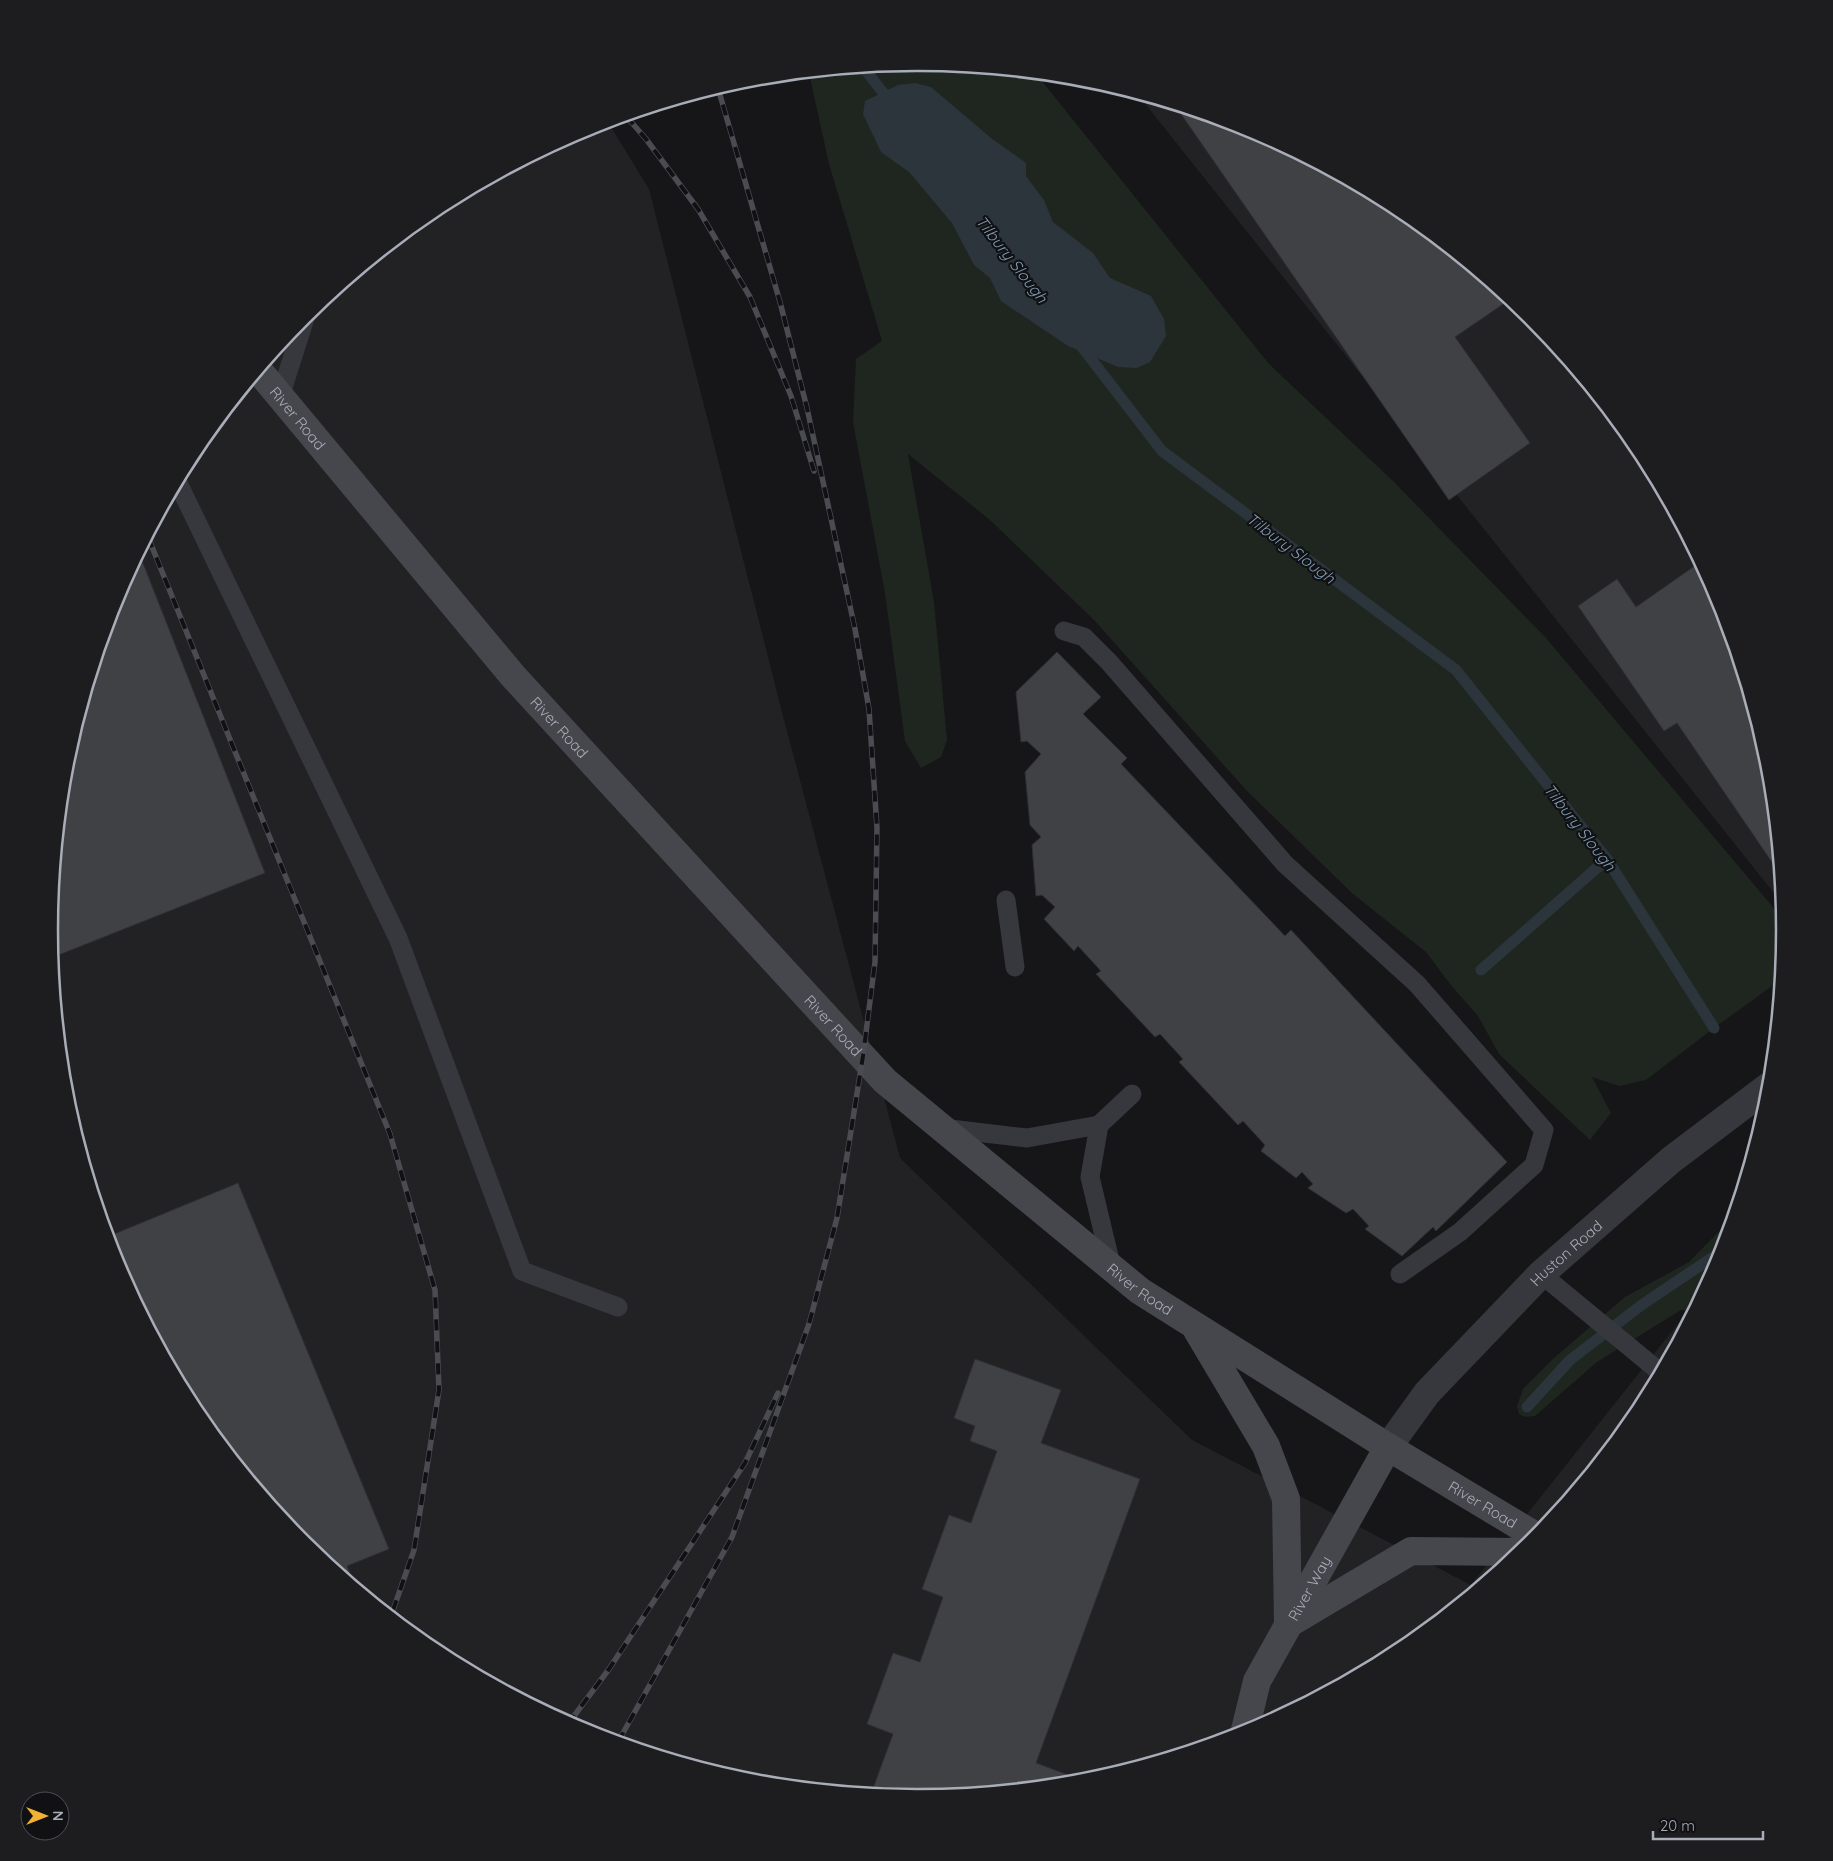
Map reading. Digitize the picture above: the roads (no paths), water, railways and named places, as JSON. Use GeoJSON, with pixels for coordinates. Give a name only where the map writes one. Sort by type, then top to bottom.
{"type":"FeatureCollection","features":[{"type":"Feature","properties":{"kind":"main road","name":"River Road"},"geometry":{"type":"LineString","coordinates":[[262,375],[513,676],[885,1081],[1140,1291],[1388,1448],[1529,1532]]}},
{"type":"Feature","properties":{"kind":"main road"},"geometry":{"type":"LineString","coordinates":[[1194,1326],[1266,1446],[1286,1499],[1288,1623],[1412,1551],[1509,1552]]}},
{"type":"Feature","properties":{"kind":"main road","name":"River Way"},"geometry":{"type":"LineString","coordinates":[[1247,1723],[1257,1681],[1388,1448]]}},
{"type":"Feature","properties":{"kind":"street","name":"Huston Road"},"geometry":{"type":"LineString","coordinates":[[1388,1448],[1427,1393],[1541,1274],[1671,1160],[1760,1093]]}},
{"type":"Feature","properties":{"kind":"lane"},"geometry":{"type":"LineString","coordinates":[[280,397],[301,332]]}},
{"type":"Feature","properties":{"kind":"lane"},"geometry":{"type":"LineString","coordinates":[[181,488],[398,938],[522,1271],[618,1307]]}},
{"type":"Feature","properties":{"kind":"lane"},"geometry":{"type":"LineString","coordinates":[[1064,631],[1084,637],[1109,662],[1285,864],[1417,984],[1544,1130],[1534,1165],[1460,1232],[1400,1274]]}},
{"type":"Feature","properties":{"kind":"lane"},"geometry":{"type":"LineString","coordinates":[[1006,900],[1015,967]]}},
{"type":"Feature","properties":{"kind":"lane"},"geometry":{"type":"LineString","coordinates":[[942,1128],[1027,1138],[1099,1125],[1132,1094]]}},
{"type":"Feature","properties":{"kind":"lane"},"geometry":{"type":"LineString","coordinates":[[1099,1125],[1090,1177],[1112,1269]]}},
{"type":"Feature","properties":{"kind":"lane"},"geometry":{"type":"LineString","coordinates":[[1541,1274],[1655,1368]]}},
{"type":"Feature","properties":{"kind":"water"},"geometry":{"type":"Polygon","coordinates":[[[915,83],[931,87],[991,138],[1026,163],[1026,176],[1044,200],[1053,222],[1093,253],[1110,278],[1151,296],[1164,319],[1166,336],[1150,362],[1137,368],[1118,367],[1068,346],[1001,301],[990,278],[974,265],[952,223],[909,172],[881,152],[863,114],[865,101],[898,85],[915,83]]]}},
{"type":"Feature","properties":{"kind":"waterway","name":"Tilbury Slough"},"geometry":{"type":"LineString","coordinates":[[868,73],[891,103]]}},
{"type":"Feature","properties":{"kind":"waterway","name":"Tilbury Slough"},"geometry":{"type":"LineString","coordinates":[[1078,342],[1162,451],[1456,670],[1607,859],[1714,1028]]}},
{"type":"Feature","properties":{"kind":"waterway"},"geometry":{"type":"LineString","coordinates":[[1481,970],[1607,859]]}},
{"type":"Feature","properties":{"kind":"waterway"},"geometry":{"type":"LineString","coordinates":[[1527,1407],[1570,1360],[1643,1304],[1710,1259]]}},
{"type":"Feature","properties":{"kind":"railway"},"geometry":{"type":"LineString","coordinates":[[621,1737],[732,1537],[809,1324],[837,1218],[863,1056],[875,962],[877,828],[869,709],[855,629],[807,408],[780,302],[720,95]]}},
{"type":"Feature","properties":{"kind":"railway"},"geometry":{"type":"LineString","coordinates":[[630,121],[698,209],[750,297],[791,396],[814,471]]}},
{"type":"Feature","properties":{"kind":"railway"},"geometry":{"type":"LineString","coordinates":[[150,543],[390,1134],[435,1290],[439,1390],[414,1550],[393,1611]]}},
{"type":"Feature","properties":{"kind":"railway"},"geometry":{"type":"LineString","coordinates":[[573,1717],[609,1669],[745,1463],[778,1393]]}}]}
